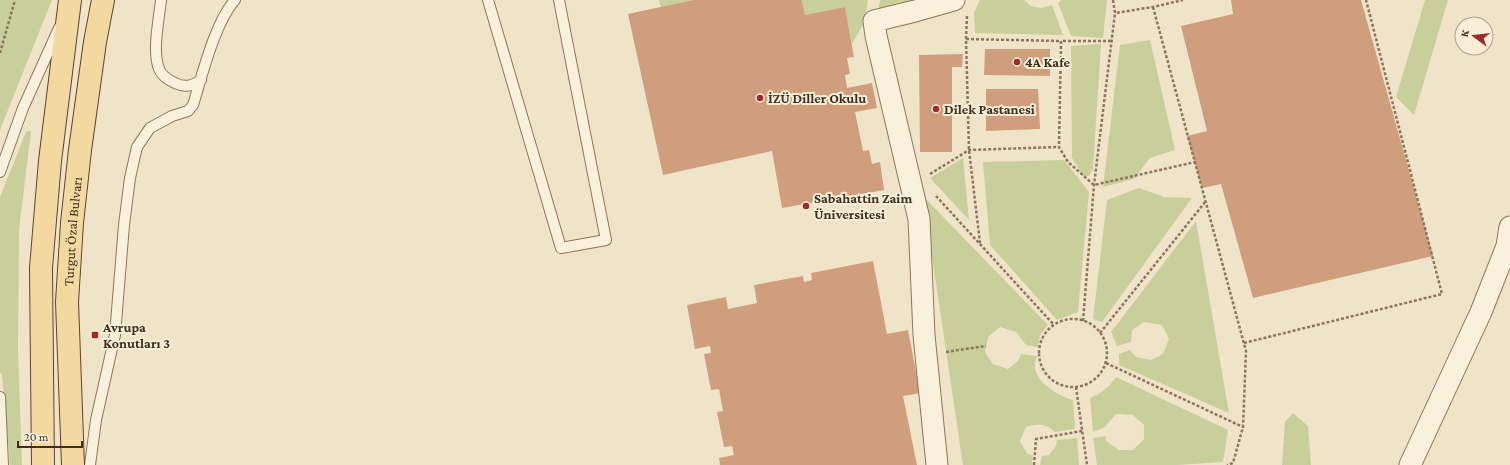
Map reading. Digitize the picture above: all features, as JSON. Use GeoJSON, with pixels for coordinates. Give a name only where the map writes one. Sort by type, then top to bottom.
{"type":"FeatureCollection","features":[{"type":"Feature","properties":{"kind":"main road","name":"Turgut Özal Bulvarı"},"geometry":{"type":"LineString","coordinates":[[73,465],[67,302],[72,223],[91,73],[103,0]]}},
{"type":"Feature","properties":{"kind":"main road","name":"Turgut Özal Bulvarı"},"geometry":{"type":"LineString","coordinates":[[43,465],[41,268],[50,161],[69,2]]}},
{"type":"Feature","properties":{"kind":"street"},"geometry":{"type":"LineString","coordinates":[[937,465],[926,356],[920,219],[874,20],[915,11],[961,8]]}},
{"type":"Feature","properties":{"kind":"street"},"geometry":{"type":"LineString","coordinates":[[1410,465],[1481,312],[1506,246],[1510,227]]}},
{"type":"Feature","properties":{"kind":"lane"},"geometry":{"type":"LineString","coordinates":[[161,0],[156,52],[159,70],[167,80],[179,85],[192,86],[201,80]]}},
{"type":"Feature","properties":{"kind":"lane"},"geometry":{"type":"LineString","coordinates":[[90,465],[96,420],[115,335],[126,210],[130,178],[137,146],[150,128],[172,116],[188,111],[193,106],[217,32],[229,7],[235,0]]}},
{"type":"Feature","properties":{"kind":"lane"},"geometry":{"type":"LineString","coordinates":[[488,0],[561,248],[606,240],[559,0]]}},
{"type":"Feature","properties":{"kind":"lane"},"geometry":{"type":"LineString","coordinates":[[0,172],[23,108],[69,2]]}},
{"type":"Feature","properties":{"kind":"lane"},"geometry":{"type":"LineString","coordinates":[[0,397],[3,465]]}},
{"type":"Feature","properties":{"kind":"path"},"geometry":{"type":"LineString","coordinates":[[0,53],[15,0]]}},
{"type":"Feature","properties":{"kind":"path"},"geometry":{"type":"LineString","coordinates":[[1083,320],[1094,185],[1110,41],[1115,13],[1113,0]]}},
{"type":"Feature","properties":{"kind":"path"},"geometry":{"type":"LineString","coordinates":[[1115,13],[1153,7],[1183,0]]}},
{"type":"Feature","properties":{"kind":"path"},"geometry":{"type":"LineString","coordinates":[[1244,342],[1442,294],[1366,0]]}},
{"type":"Feature","properties":{"kind":"path"},"geometry":{"type":"LineString","coordinates":[[1153,7],[1246,351],[1243,427],[1233,463],[1227,465]]}},
{"type":"Feature","properties":{"kind":"path"},"geometry":{"type":"LineString","coordinates":[[961,8],[966,38],[969,150],[980,243]]}},
{"type":"Feature","properties":{"kind":"path"},"geometry":{"type":"LineString","coordinates":[[966,38],[1110,41]]}},
{"type":"Feature","properties":{"kind":"path"},"geometry":{"type":"LineString","coordinates":[[1060,41],[1059,147],[1068,162],[1094,185]]}},
{"type":"Feature","properties":{"kind":"path"},"geometry":{"type":"LineString","coordinates":[[906,163],[922,180],[969,150],[1059,147]]}},
{"type":"Feature","properties":{"kind":"path"},"geometry":{"type":"LineString","coordinates":[[1094,185],[1195,162]]}},
{"type":"Feature","properties":{"kind":"path"},"geometry":{"type":"LineString","coordinates":[[932,192],[1054,325]]}},
{"type":"Feature","properties":{"kind":"path"},"geometry":{"type":"LineString","coordinates":[[1100,332],[1206,201]]}},
{"type":"Feature","properties":{"kind":"path"},"geometry":{"type":"LineString","coordinates":[[1072,319],[1083,320],[1093,325],[1100,332],[1106,342],[1106,364],[1101,373],[1093,381],[1084,386],[1076,387],[1061,385],[1051,379],[1044,370],[1040,359],[1040,348],[1044,336],[1054,325],[1061,321],[1072,319]]}},
{"type":"Feature","properties":{"kind":"path"},"geometry":{"type":"LineString","coordinates":[[926,356],[986,346]]}},
{"type":"Feature","properties":{"kind":"path"},"geometry":{"type":"LineString","coordinates":[[1106,364],[1243,427]]}},
{"type":"Feature","properties":{"kind":"path"},"geometry":{"type":"LineString","coordinates":[[1076,387],[1086,465]]}},
{"type":"Feature","properties":{"kind":"path"},"geometry":{"type":"LineString","coordinates":[[1034,465],[1036,439],[1082,431]]}},
{"type":"Feature","properties":{"kind":"green space"},"geometry":{"type":"Polygon","coordinates":[[[0,0],[52,0],[0,130],[0,0]]]}},
{"type":"Feature","properties":{"kind":"green space"},"geometry":{"type":"Polygon","coordinates":[[[659,0],[693,0],[661,7],[659,0]]]}},
{"type":"Feature","properties":{"kind":"green space"},"geometry":{"type":"Polygon","coordinates":[[[802,0],[868,0],[864,23],[852,44],[845,7],[805,15],[802,0]]]}},
{"type":"Feature","properties":{"kind":"green space"},"geometry":{"type":"Polygon","coordinates":[[[880,0],[933,0],[878,13],[880,0]]]}},
{"type":"Feature","properties":{"kind":"green space"},"geometry":{"type":"Polygon","coordinates":[[[980,0],[1024,0],[1031,6],[1041,8],[1052,5],[1063,35],[975,33],[974,13],[980,0]]]}},
{"type":"Feature","properties":{"kind":"green space"},"geometry":{"type":"Polygon","coordinates":[[[1062,0],[1107,0],[1103,38],[1071,36],[1058,3],[1062,0]]]}},
{"type":"Feature","properties":{"kind":"green space"},"geometry":{"type":"Polygon","coordinates":[[[1425,0],[1448,0],[1414,115],[1396,97],[1425,0]]]}},
{"type":"Feature","properties":{"kind":"green space"},"geometry":{"type":"Polygon","coordinates":[[[1150,40],[1175,150],[1150,158],[1134,179],[1103,187],[1120,45],[1150,40]]]}},
{"type":"Feature","properties":{"kind":"green space"},"geometry":{"type":"Polygon","coordinates":[[[1101,44],[1093,169],[1089,176],[1083,176],[1072,158],[1071,46],[1101,44]]]}},
{"type":"Feature","properties":{"kind":"green space"},"geometry":{"type":"Polygon","coordinates":[[[31,131],[19,230],[18,349],[22,465],[10,465],[2,375],[0,372],[0,197],[26,132],[31,131]]]}},
{"type":"Feature","properties":{"kind":"green space"},"geometry":{"type":"Polygon","coordinates":[[[963,158],[969,220],[930,178],[963,158]]]}},
{"type":"Feature","properties":{"kind":"green space"},"geometry":{"type":"Polygon","coordinates":[[[1064,160],[1089,192],[1078,312],[1057,320],[990,245],[983,162],[1064,160]]]}},
{"type":"Feature","properties":{"kind":"green space"},"geometry":{"type":"Polygon","coordinates":[[[1139,188],[1164,197],[1192,198],[1102,322],[1093,319],[1107,200],[1139,188]]]}},
{"type":"Feature","properties":{"kind":"green space"},"geometry":{"type":"Polygon","coordinates":[[[923,196],[1048,325],[1040,335],[1038,347],[1026,345],[1016,332],[1000,327],[988,337],[985,352],[993,364],[1008,369],[1018,361],[1021,354],[1037,356],[1035,367],[1037,374],[1044,384],[1056,393],[1073,400],[1075,429],[1055,432],[1048,427],[1041,425],[1026,427],[1020,441],[1027,454],[1033,455],[1032,465],[963,465],[923,196]]]}},
{"type":"Feature","properties":{"kind":"green space"},"geometry":{"type":"Polygon","coordinates":[[[1196,221],[1229,413],[1119,365],[1119,354],[1130,350],[1136,357],[1151,360],[1163,354],[1169,339],[1162,325],[1144,322],[1132,330],[1131,342],[1117,346],[1111,332],[1196,221]]]}},
{"type":"Feature","properties":{"kind":"green space"},"geometry":{"type":"Polygon","coordinates":[[[1116,377],[1228,430],[1223,462],[1177,465],[1097,465],[1093,438],[1106,436],[1106,441],[1119,450],[1133,450],[1144,439],[1144,425],[1133,415],[1116,414],[1105,427],[1093,432],[1090,398],[1104,390],[1116,377]]]}},
{"type":"Feature","properties":{"kind":"green space"},"geometry":{"type":"Polygon","coordinates":[[[1293,413],[1308,426],[1311,465],[1282,465],[1285,422],[1293,413]]]}},
{"type":"Feature","properties":{"kind":"green space"},"geometry":{"type":"Polygon","coordinates":[[[1077,438],[1079,465],[1040,465],[1042,456],[1049,455],[1056,446],[1057,440],[1077,438]]]}},
{"type":"Feature","properties":{"kind":"building","name":"İZÜ Diller Okulu"},"geometry":{"type":"Polygon","coordinates":[[[693,0],[802,0],[805,15],[845,7],[854,57],[847,58],[850,74],[845,75],[847,88],[872,83],[877,108],[855,112],[863,151],[869,150],[872,164],[880,162],[884,190],[782,208],[772,151],[663,175],[628,14],[693,0]]]}},
{"type":"Feature","properties":{"kind":"building"},"geometry":{"type":"Polygon","coordinates":[[[1231,0],[1361,0],[1433,256],[1253,298],[1221,184],[1202,188],[1187,136],[1207,131],[1181,26],[1233,14],[1231,0]]]}},
{"type":"Feature","properties":{"kind":"building","name":"4A Kafe"},"geometry":{"type":"Polygon","coordinates":[[[985,49],[1050,49],[1050,76],[984,75],[985,49]]]}},
{"type":"Feature","properties":{"kind":"building","name":"Dilek Pastanesi"},"geometry":{"type":"Polygon","coordinates":[[[963,54],[962,67],[952,67],[952,152],[920,152],[919,55],[963,54]]]}},
{"type":"Feature","properties":{"kind":"building","name":"Dilek Pastanesi"},"geometry":{"type":"Polygon","coordinates":[[[986,89],[1038,89],[1040,129],[986,131],[986,89]]]}},
{"type":"Feature","properties":{"kind":"building"},"geometry":{"type":"Polygon","coordinates":[[[873,261],[887,334],[908,330],[920,393],[903,396],[917,465],[720,465],[719,458],[734,455],[732,446],[724,447],[717,412],[723,411],[719,389],[711,390],[704,354],[711,353],[710,346],[695,349],[687,305],[726,297],[728,309],[757,303],[754,285],[803,276],[804,282],[812,280],[811,273],[873,261]]]}},
{"type":"Feature","properties":{"kind":"place","name":"4A Kafe"},"geometry":{"type":"Point","coordinates":[1017,62]}},
{"type":"Feature","properties":{"kind":"place","name":"İZÜ Diller Okulu"},"geometry":{"type":"Point","coordinates":[760,98]}},
{"type":"Feature","properties":{"kind":"place","name":"Dilek Pastanesi"},"geometry":{"type":"Point","coordinates":[936,109]}},
{"type":"Feature","properties":{"kind":"place","name":"Sabahattin Zaim Üniversitesi"},"geometry":{"type":"Point","coordinates":[806,206]}},
{"type":"Feature","properties":{"kind":"place","name":"Avrupa Konutları 3"},"geometry":{"type":"Point","coordinates":[95,335]}}]}
